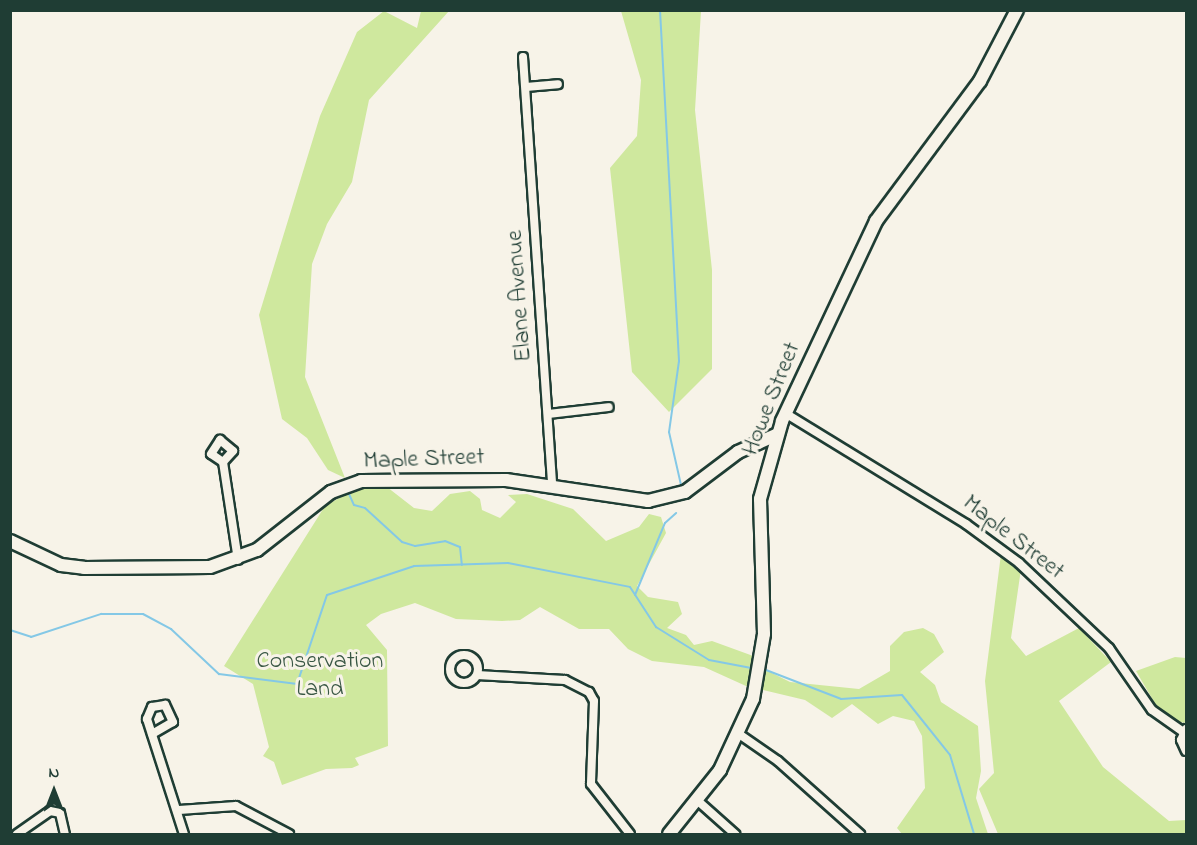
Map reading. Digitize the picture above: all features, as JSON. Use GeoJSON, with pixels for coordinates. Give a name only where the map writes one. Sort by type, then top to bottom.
{"type":"FeatureCollection","features":[{"type":"Feature","properties":{"kind":"street","name":"Howe Street"},"geometry":{"type":"LineString","coordinates":[[669,834],[698,801],[739,734],[762,657],[760,499],[776,435],[785,413],[876,221],[980,81],[1017,10]]}},
{"type":"Feature","properties":{"kind":"street","name":"Elane Avenue"},"geometry":{"type":"LineString","coordinates":[[523,57],[552,487]]}},
{"type":"Feature","properties":{"kind":"street"},"geometry":{"type":"LineString","coordinates":[[526,87],[558,84]]}},
{"type":"Feature","properties":{"kind":"street"},"geometry":{"type":"LineString","coordinates":[[548,414],[609,407]]}},
{"type":"Feature","properties":{"kind":"street","name":"Maple Street"},"geometry":{"type":"LineString","coordinates":[[785,413],[966,524],[1019,563],[1109,648],[1152,710],[1185,731],[1186,750]]}},
{"type":"Feature","properties":{"kind":"street","name":"Maple Street"},"geometry":{"type":"LineString","coordinates":[[10,542],[58,563],[84,568],[182,570],[238,560],[286,532],[332,492],[361,481],[506,480],[620,499],[666,499],[702,483],[756,441],[776,435]]}},
{"type":"Feature","properties":{"kind":"street"},"geometry":{"type":"LineString","coordinates":[[223,462],[238,560]]}},
{"type":"Feature","properties":{"kind":"street"},"geometry":{"type":"LineString","coordinates":[[477,675],[565,680],[589,692],[594,700],[591,784],[630,834]]}},
{"type":"Feature","properties":{"kind":"street"},"geometry":{"type":"LineString","coordinates":[[152,734],[179,810],[184,834]]}},
{"type":"Feature","properties":{"kind":"street"},"geometry":{"type":"LineString","coordinates":[[739,734],[778,761],[860,834]]}},
{"type":"Feature","properties":{"kind":"street"},"geometry":{"type":"LineString","coordinates":[[698,801],[735,834]]}},
{"type":"Feature","properties":{"kind":"street"},"geometry":{"type":"LineString","coordinates":[[179,810],[236,806],[289,834]]}},
{"type":"Feature","properties":{"kind":"street"},"geometry":{"type":"LineString","coordinates":[[17,834],[40,815],[60,813],[64,834]]}},
{"type":"Feature","properties":{"kind":"green space"},"geometry":{"type":"Polygon","coordinates":[[[384,11],[417,28],[421,11],[449,11],[369,100],[352,182],[327,224],[312,264],[305,377],[345,478],[328,470],[307,438],[282,419],[259,315],[320,116],[357,32],[384,11]]]}},
{"type":"Feature","properties":{"kind":"green space"},"geometry":{"type":"Polygon","coordinates":[[[621,11],[701,11],[695,110],[712,270],[712,369],[669,412],[632,372],[610,168],[637,136],[641,80],[621,11]]]}},
{"type":"Feature","properties":{"kind":"green space","name":"Conservation Land"},"geometry":{"type":"Polygon","coordinates":[[[387,487],[414,508],[432,511],[450,494],[470,491],[480,499],[482,510],[500,518],[516,502],[508,495],[527,494],[573,509],[606,541],[639,527],[649,514],[661,517],[666,533],[637,586],[648,597],[678,602],[682,614],[667,628],[686,635],[694,645],[712,641],[756,657],[766,670],[790,682],[859,689],[890,671],[890,646],[904,632],[923,628],[934,634],[944,652],[920,672],[935,685],[941,702],[978,726],[981,771],[976,798],[988,834],[902,834],[897,828],[925,788],[922,736],[914,721],[893,716],[878,724],[852,704],[832,718],[805,700],[746,686],[704,667],[652,661],[628,649],[609,629],[579,629],[540,607],[520,620],[502,621],[456,619],[415,603],[381,614],[366,625],[387,650],[388,746],[355,758],[359,765],[352,768],[326,769],[282,785],[274,762],[263,756],[269,747],[253,684],[224,666],[325,506],[355,489],[387,487]]]}},
{"type":"Feature","properties":{"kind":"green space"},"geometry":{"type":"Polygon","coordinates":[[[1001,554],[1021,569],[1011,638],[1026,656],[1079,628],[1111,662],[1059,701],[1103,767],[1169,821],[1186,820],[1186,834],[998,834],[979,789],[994,773],[985,681],[1001,554]]]}},
{"type":"Feature","properties":{"kind":"green space"},"geometry":{"type":"Polygon","coordinates":[[[1175,657],[1186,658],[1186,723],[1174,721],[1157,707],[1136,671],[1175,657]]]}},
{"type":"Feature","properties":{"kind":"waterway"},"geometry":{"type":"LineString","coordinates":[[660,10],[679,361],[669,432],[681,485]]}},
{"type":"Feature","properties":{"kind":"waterway"},"geometry":{"type":"LineString","coordinates":[[349,494],[354,505],[365,508],[402,542],[415,546],[445,541],[460,547],[462,565]]}},
{"type":"Feature","properties":{"kind":"waterway"},"geometry":{"type":"LineString","coordinates":[[635,595],[665,523],[676,513]]}},
{"type":"Feature","properties":{"kind":"waterway"},"geometry":{"type":"LineString","coordinates":[[10,630],[31,637],[101,614],[143,614],[171,629],[219,674],[297,684],[327,595],[414,566],[508,563],[630,587],[656,627],[709,660],[751,668]]}},
{"type":"Feature","properties":{"kind":"waterway"},"geometry":{"type":"LineString","coordinates":[[766,670],[841,699],[902,695],[950,755],[974,834]]}}]}
